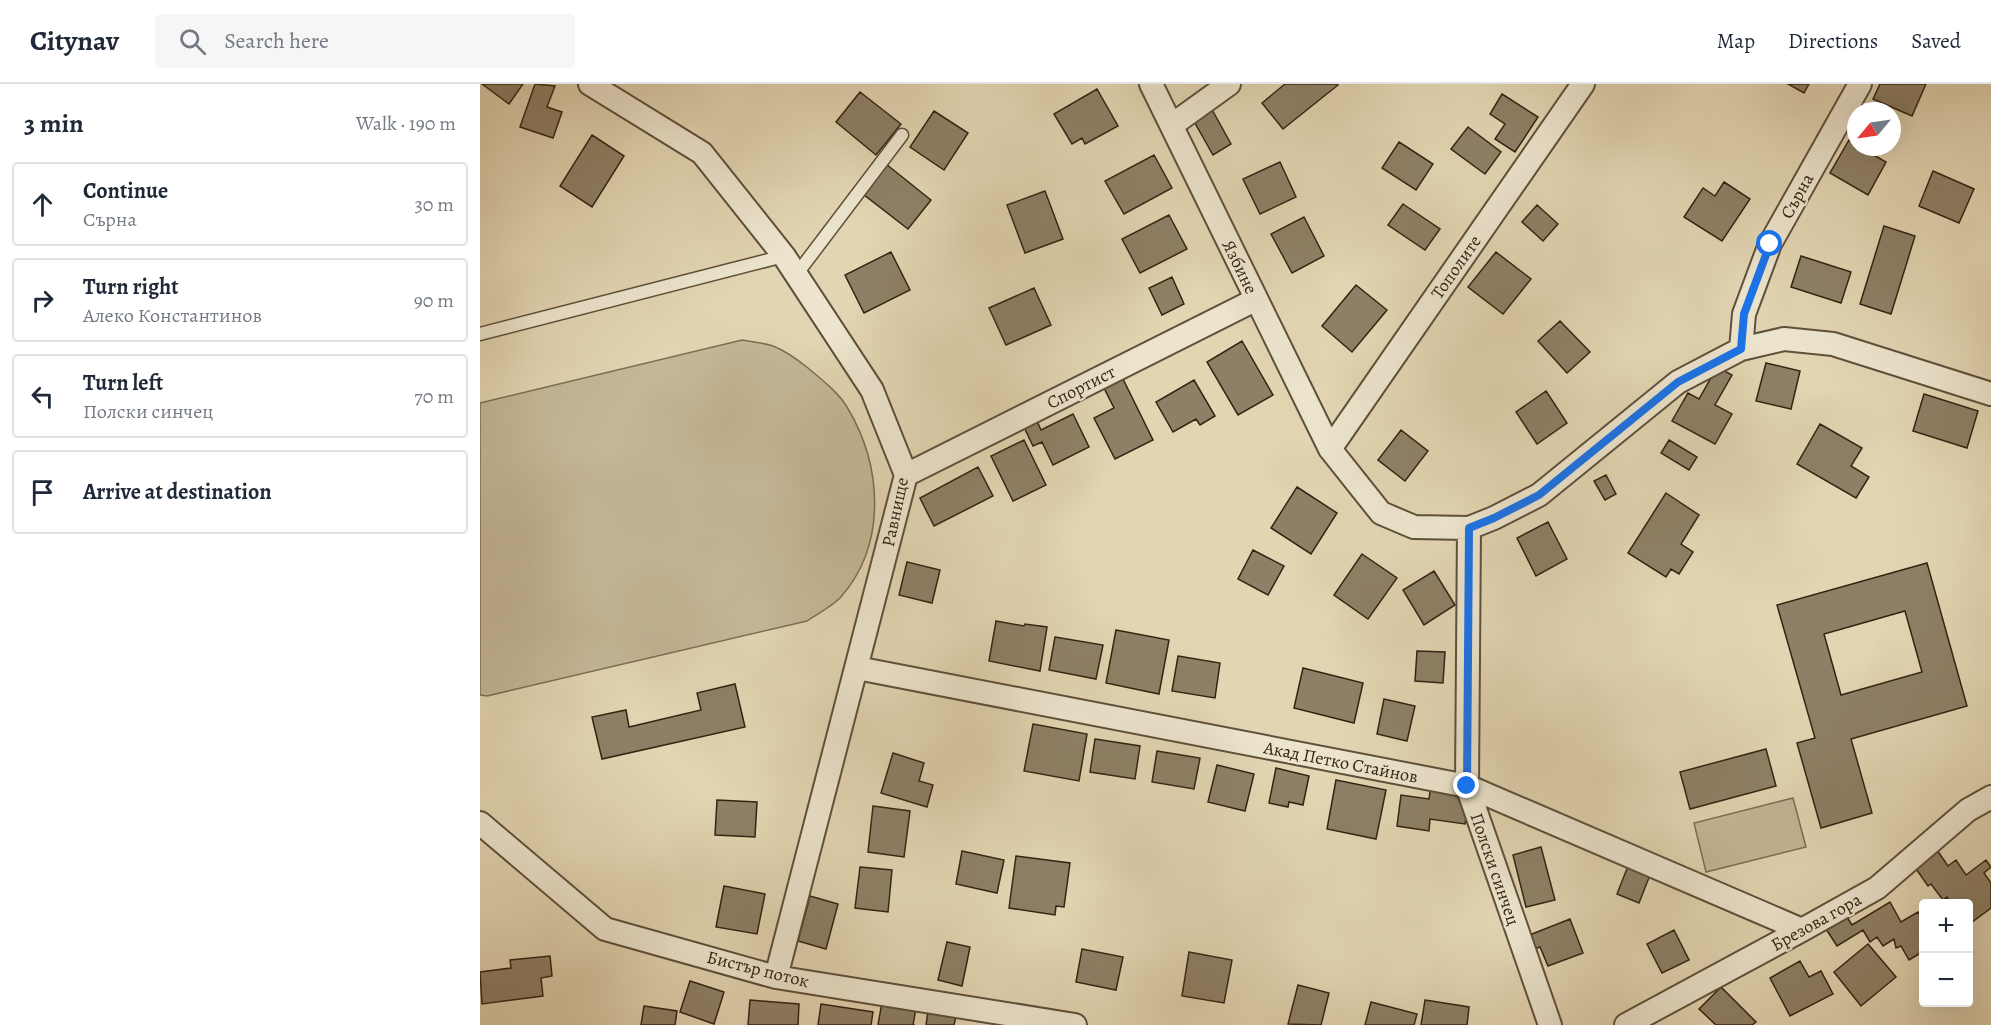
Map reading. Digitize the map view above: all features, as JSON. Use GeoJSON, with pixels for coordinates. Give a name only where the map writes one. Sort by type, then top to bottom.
{"type":"FeatureCollection","features":[{"type":"Feature","properties":{"kind":"street","name":"Равнище"},"geometry":{"type":"LineString","coordinates":[[590,84],[702,153],[790,265],[872,390],[906,475],[776,977]]}},
{"type":"Feature","properties":{"kind":"street","name":"Язбине"},"geometry":{"type":"LineString","coordinates":[[1151,84],[1330,449],[1381,513],[1414,528],[1469,528]]}},
{"type":"Feature","properties":{"kind":"street"},"geometry":{"type":"LineString","coordinates":[[1172,125],[1229,84]]}},
{"type":"Feature","properties":{"kind":"street","name":"Тополите"},"geometry":{"type":"LineString","coordinates":[[1330,449],[1583,84]]}},
{"type":"Feature","properties":{"kind":"street","name":"Сърна"},"geometry":{"type":"LineString","coordinates":[[1741,349],[1744,314],[1770,244],[1860,84]]}},
{"type":"Feature","properties":{"kind":"street","name":"Спортист"},"geometry":{"type":"LineString","coordinates":[[906,475],[1256,300]]}},
{"type":"Feature","properties":{"kind":"street"},"geometry":{"type":"LineString","coordinates":[[1469,528],[1539,495],[1678,382],[1741,349],[1784,339],[1833,344],[1991,394]]}},
{"type":"Feature","properties":{"kind":"street","name":"Полски синчец"},"geometry":{"type":"LineString","coordinates":[[1469,528],[1467,786],[1550,1025]]}},
{"type":"Feature","properties":{"kind":"street","name":"Акад Петко Стайнов"},"geometry":{"type":"LineString","coordinates":[[857,668],[1467,786],[1802,930]]}},
{"type":"Feature","properties":{"kind":"street","name":"Брезова гора"},"geometry":{"type":"LineString","coordinates":[[1626,1025],[1877,888],[1968,810],[1991,797]]}},
{"type":"Feature","properties":{"kind":"street","name":"Бистър поток"},"geometry":{"type":"LineString","coordinates":[[480,822],[605,928],[776,977],[1076,1025]]}},
{"type":"Feature","properties":{"kind":"lane"},"geometry":{"type":"LineString","coordinates":[[480,334],[790,265],[902,135]]}},
{"type":"Feature","properties":{"kind":"shaded area"},"geometry":{"type":"Polygon","coordinates":[[[742,340],[773,346],[804,365],[839,396],[859,430],[873,479],[875,504],[873,529],[856,577],[840,598],[807,621],[487,696],[480,695],[480,403],[742,340]]]}},
{"type":"Feature","properties":{"kind":"shaded area"},"geometry":{"type":"Polygon","coordinates":[[[1793,798],[1806,847],[1706,872],[1694,823],[1793,798]]]}},
{"type":"Feature","properties":{"kind":"building"},"geometry":{"type":"Polygon","coordinates":[[[482,84],[523,84],[509,104],[482,84]]]}},
{"type":"Feature","properties":{"kind":"building"},"geometry":{"type":"Polygon","coordinates":[[[535,84],[555,86],[547,107],[562,112],[553,138],[520,127],[535,84]]]}},
{"type":"Feature","properties":{"kind":"building"},"geometry":{"type":"Polygon","coordinates":[[[1285,84],[1338,85],[1283,129],[1262,103],[1285,84]]]}},
{"type":"Feature","properties":{"kind":"building"},"geometry":{"type":"Polygon","coordinates":[[[1788,84],[1809,84],[1804,93],[1788,84]]]}},
{"type":"Feature","properties":{"kind":"building"},"geometry":{"type":"Polygon","coordinates":[[[1880,84],[1926,84],[1912,116],[1901,111],[1901,102],[1880,102],[1873,99],[1880,84]]]}},
{"type":"Feature","properties":{"kind":"building"},"geometry":{"type":"Polygon","coordinates":[[[1097,89],[1118,126],[1085,144],[1082,138],[1072,144],[1054,114],[1097,89]]]}},
{"type":"Feature","properties":{"kind":"building"},"geometry":{"type":"Polygon","coordinates":[[[860,92],[901,124],[876,155],[836,122],[860,92]]]}},
{"type":"Feature","properties":{"kind":"building"},"geometry":{"type":"Polygon","coordinates":[[[1502,94],[1538,117],[1515,152],[1495,139],[1505,124],[1490,114],[1502,94]]]}},
{"type":"Feature","properties":{"kind":"building"},"geometry":{"type":"Polygon","coordinates":[[[1210,106],[1231,144],[1213,155],[1191,116],[1210,106]]]}},
{"type":"Feature","properties":{"kind":"building"},"geometry":{"type":"Polygon","coordinates":[[[934,111],[968,133],[944,170],[910,147],[934,111]]]}},
{"type":"Feature","properties":{"kind":"building"},"geometry":{"type":"Polygon","coordinates":[[[1468,127],[1501,152],[1485,174],[1451,149],[1468,127]]]}},
{"type":"Feature","properties":{"kind":"building"},"geometry":{"type":"Polygon","coordinates":[[[592,135],[624,156],[592,207],[560,186],[592,135]]]}},
{"type":"Feature","properties":{"kind":"building"},"geometry":{"type":"Polygon","coordinates":[[[1399,142],[1433,164],[1416,190],[1382,168],[1399,142]]]}},
{"type":"Feature","properties":{"kind":"building"},"geometry":{"type":"Polygon","coordinates":[[[1847,143],[1847,156],[1876,156],[1886,162],[1868,195],[1830,173],[1847,143]]]}},
{"type":"Feature","properties":{"kind":"building"},"geometry":{"type":"Polygon","coordinates":[[[1154,155],[1172,188],[1124,214],[1105,181],[1154,155]]]}},
{"type":"Feature","properties":{"kind":"building"},"geometry":{"type":"Polygon","coordinates":[[[1280,162],[1296,197],[1260,214],[1243,179],[1280,162]]]}},
{"type":"Feature","properties":{"kind":"building"},"geometry":{"type":"Polygon","coordinates":[[[886,164],[931,200],[908,229],[863,194],[886,164]]]}},
{"type":"Feature","properties":{"kind":"building"},"geometry":{"type":"Polygon","coordinates":[[[1933,171],[1974,189],[1959,223],[1919,206],[1933,171]]]}},
{"type":"Feature","properties":{"kind":"building"},"geometry":{"type":"Polygon","coordinates":[[[1724,182],[1750,199],[1722,241],[1684,217],[1703,188],[1715,196],[1724,182]]]}},
{"type":"Feature","properties":{"kind":"building"},"geometry":{"type":"Polygon","coordinates":[[[1045,191],[1063,239],[1025,253],[1007,205],[1045,191]]]}},
{"type":"Feature","properties":{"kind":"building"},"geometry":{"type":"Polygon","coordinates":[[[1403,204],[1440,229],[1425,250],[1388,225],[1403,204]]]}},
{"type":"Feature","properties":{"kind":"building"},"geometry":{"type":"Polygon","coordinates":[[[1537,205],[1558,224],[1543,241],[1522,222],[1537,205]]]}},
{"type":"Feature","properties":{"kind":"building"},"geometry":{"type":"Polygon","coordinates":[[[1169,215],[1187,249],[1140,273],[1122,239],[1169,215]]]}},
{"type":"Feature","properties":{"kind":"building"},"geometry":{"type":"Polygon","coordinates":[[[1304,217],[1324,256],[1292,273],[1271,234],[1304,217]]]}},
{"type":"Feature","properties":{"kind":"building"},"geometry":{"type":"Polygon","coordinates":[[[1884,226],[1915,236],[1891,314],[1860,304],[1884,226]]]}},
{"type":"Feature","properties":{"kind":"building"},"geometry":{"type":"Polygon","coordinates":[[[891,252],[910,290],[864,313],[845,275],[891,252]]]}},
{"type":"Feature","properties":{"kind":"building"},"geometry":{"type":"Polygon","coordinates":[[[1496,252],[1531,279],[1503,314],[1468,287],[1496,252]]]}},
{"type":"Feature","properties":{"kind":"building"},"geometry":{"type":"Polygon","coordinates":[[[1801,256],[1851,272],[1841,303],[1791,287],[1801,256]]]}},
{"type":"Feature","properties":{"kind":"building"},"geometry":{"type":"Polygon","coordinates":[[[1172,277],[1184,304],[1162,315],[1149,288],[1172,277]]]}},
{"type":"Feature","properties":{"kind":"building"},"geometry":{"type":"Polygon","coordinates":[[[1356,285],[1387,310],[1352,352],[1322,326],[1356,285]]]}},
{"type":"Feature","properties":{"kind":"building"},"geometry":{"type":"Polygon","coordinates":[[[1034,288],[1051,325],[1006,345],[989,308],[1034,288]]]}},
{"type":"Feature","properties":{"kind":"building"},"geometry":{"type":"Polygon","coordinates":[[[1560,321],[1590,352],[1567,373],[1538,341],[1560,321]]]}},
{"type":"Feature","properties":{"kind":"building"},"geometry":{"type":"Polygon","coordinates":[[[1242,341],[1273,395],[1238,415],[1207,362],[1242,341]]]}},
{"type":"Feature","properties":{"kind":"building"},"geometry":{"type":"Polygon","coordinates":[[[1766,363],[1800,371],[1791,409],[1756,401],[1766,363]]]}},
{"type":"Feature","properties":{"kind":"building"},"geometry":{"type":"Polygon","coordinates":[[[1717,367],[1732,375],[1715,405],[1732,414],[1715,444],[1672,421],[1688,393],[1699,399],[1717,367]]]}},
{"type":"Feature","properties":{"kind":"building"},"geometry":{"type":"Polygon","coordinates":[[[1122,377],[1153,440],[1115,459],[1094,418],[1114,408],[1103,386],[1122,377]]]}},
{"type":"Feature","properties":{"kind":"building"},"geometry":{"type":"Polygon","coordinates":[[[1194,380],[1215,416],[1200,425],[1196,419],[1173,432],[1156,402],[1194,380]]]}},
{"type":"Feature","properties":{"kind":"building"},"geometry":{"type":"Polygon","coordinates":[[[1546,391],[1567,423],[1537,444],[1516,412],[1546,391]]]}},
{"type":"Feature","properties":{"kind":"building"},"geometry":{"type":"Polygon","coordinates":[[[1924,394],[1978,411],[1967,448],[1913,431],[1924,394]]]}},
{"type":"Feature","properties":{"kind":"building"},"geometry":{"type":"Polygon","coordinates":[[[1073,414],[1089,447],[1053,465],[1042,442],[1033,446],[1024,427],[1037,421],[1041,430],[1073,414]]]}},
{"type":"Feature","properties":{"kind":"building"},"geometry":{"type":"Polygon","coordinates":[[[1820,424],[1862,448],[1851,466],[1869,477],[1856,498],[1797,464],[1820,424]]]}},
{"type":"Feature","properties":{"kind":"building"},"geometry":{"type":"Polygon","coordinates":[[[1401,430],[1428,451],[1405,481],[1378,460],[1401,430]]]}},
{"type":"Feature","properties":{"kind":"building"},"geometry":{"type":"Polygon","coordinates":[[[1024,440],[1046,485],[1013,501],[991,456],[1024,440]]]}},
{"type":"Feature","properties":{"kind":"building"},"geometry":{"type":"Polygon","coordinates":[[[1669,440],[1697,457],[1689,470],[1661,453],[1669,440]]]}},
{"type":"Feature","properties":{"kind":"building"},"geometry":{"type":"Polygon","coordinates":[[[978,467],[993,496],[934,526],[920,498],[978,467]]]}},
{"type":"Feature","properties":{"kind":"building"},"geometry":{"type":"Polygon","coordinates":[[[1606,475],[1616,494],[1605,500],[1594,481],[1606,475]]]}},
{"type":"Feature","properties":{"kind":"building"},"geometry":{"type":"Polygon","coordinates":[[[1297,487],[1337,513],[1311,554],[1271,528],[1297,487]]]}},
{"type":"Feature","properties":{"kind":"building"},"geometry":{"type":"Polygon","coordinates":[[[1666,493],[1699,515],[1681,544],[1693,552],[1679,574],[1671,569],[1666,577],[1628,553],[1666,493]]]}},
{"type":"Feature","properties":{"kind":"building"},"geometry":{"type":"Polygon","coordinates":[[[1548,522],[1567,559],[1536,576],[1517,538],[1548,522]]]}},
{"type":"Feature","properties":{"kind":"building"},"geometry":{"type":"Polygon","coordinates":[[[1253,550],[1284,566],[1268,595],[1238,579],[1253,550]]]}},
{"type":"Feature","properties":{"kind":"building"},"geometry":{"type":"Polygon","coordinates":[[[1362,554],[1397,578],[1368,619],[1334,595],[1362,554]]]}},
{"type":"Feature","properties":{"kind":"building"},"geometry":{"type":"Polygon","coordinates":[[[907,562],[940,570],[932,603],[899,595],[907,562]]]}},
{"type":"Feature","properties":{"kind":"building"},"geometry":{"type":"Polygon","coordinates":[[[1927,563],[1967,706],[1851,739],[1872,813],[1821,828],[1797,743],[1815,738],[1777,605],[1927,563]],[[1905,611],[1824,634],[1841,695],[1922,672],[1905,611]]]}},
{"type":"Feature","properties":{"kind":"building"},"geometry":{"type":"Polygon","coordinates":[[[1434,571],[1455,605],[1424,625],[1403,590],[1434,571]]]}},
{"type":"Feature","properties":{"kind":"building"},"geometry":{"type":"Polygon","coordinates":[[[996,621],[1047,627],[1040,671],[989,661],[996,621]]]}},
{"type":"Feature","properties":{"kind":"building"},"geometry":{"type":"Polygon","coordinates":[[[1116,630],[1169,640],[1159,694],[1106,683],[1116,630]]]}},
{"type":"Feature","properties":{"kind":"building"},"geometry":{"type":"Polygon","coordinates":[[[1055,637],[1103,645],[1096,679],[1049,670],[1055,637]]]}},
{"type":"Feature","properties":{"kind":"building"},"geometry":{"type":"Polygon","coordinates":[[[1417,651],[1445,652],[1443,683],[1415,681],[1417,651]]]}},
{"type":"Feature","properties":{"kind":"building"},"geometry":{"type":"Polygon","coordinates":[[[1178,656],[1220,663],[1215,698],[1172,691],[1178,656]]]}},
{"type":"Feature","properties":{"kind":"building"},"geometry":{"type":"Polygon","coordinates":[[[1303,668],[1363,683],[1354,723],[1294,708],[1303,668]]]}},
{"type":"Feature","properties":{"kind":"building"},"geometry":{"type":"Polygon","coordinates":[[[735,684],[745,727],[602,759],[592,717],[626,710],[629,727],[701,710],[697,693],[735,684]]]}},
{"type":"Feature","properties":{"kind":"building"},"geometry":{"type":"Polygon","coordinates":[[[1384,699],[1415,706],[1407,741],[1377,734],[1384,699]]]}},
{"type":"Feature","properties":{"kind":"building"},"geometry":{"type":"Polygon","coordinates":[[[1033,724],[1087,734],[1079,781],[1024,771],[1033,724]]]}},
{"type":"Feature","properties":{"kind":"building"},"geometry":{"type":"Polygon","coordinates":[[[1095,739],[1140,746],[1135,779],[1090,772],[1095,739]]]}},
{"type":"Feature","properties":{"kind":"building"},"geometry":{"type":"Polygon","coordinates":[[[1766,749],[1776,786],[1690,809],[1680,772],[1766,749]]]}},
{"type":"Feature","properties":{"kind":"building"},"geometry":{"type":"Polygon","coordinates":[[[1157,751],[1200,758],[1194,789],[1152,782],[1157,751]]]}},
{"type":"Feature","properties":{"kind":"building"},"geometry":{"type":"Polygon","coordinates":[[[893,753],[924,763],[919,781],[933,785],[927,807],[881,793],[893,753]]]}},
{"type":"Feature","properties":{"kind":"building"},"geometry":{"type":"Polygon","coordinates":[[[1217,765],[1254,774],[1245,811],[1208,802],[1217,765]]]}},
{"type":"Feature","properties":{"kind":"building"},"geometry":{"type":"Polygon","coordinates":[[[1276,768],[1309,776],[1303,805],[1289,802],[1288,807],[1269,803],[1276,768]]]}},
{"type":"Feature","properties":{"kind":"building"},"geometry":{"type":"Polygon","coordinates":[[[1336,780],[1386,790],[1376,839],[1327,829],[1336,780]]]}},
{"type":"Feature","properties":{"kind":"building"},"geometry":{"type":"Polygon","coordinates":[[[1431,784],[1457,788],[1468,805],[1465,824],[1430,819],[1429,831],[1397,826],[1401,795],[1429,799],[1431,784]]]}},
{"type":"Feature","properties":{"kind":"building"},"geometry":{"type":"Polygon","coordinates":[[[717,800],[757,802],[755,837],[715,835],[717,800]]]}},
{"type":"Feature","properties":{"kind":"building"},"geometry":{"type":"Polygon","coordinates":[[[873,806],[910,811],[904,857],[868,852],[873,806]]]}},
{"type":"Feature","properties":{"kind":"building"},"geometry":{"type":"Polygon","coordinates":[[[1541,847],[1555,900],[1526,907],[1513,855],[1541,847]]]}},
{"type":"Feature","properties":{"kind":"building"},"geometry":{"type":"Polygon","coordinates":[[[1937,850],[1948,866],[1956,860],[1966,875],[1986,860],[1991,867],[1984,873],[1991,883],[1991,908],[1973,921],[1973,899],[1948,899],[1947,897],[1942,899],[1931,884],[1928,886],[1914,866],[1937,850]]]}},
{"type":"Feature","properties":{"kind":"building"},"geometry":{"type":"Polygon","coordinates":[[[962,851],[1004,860],[997,893],[956,884],[962,851]]]}},
{"type":"Feature","properties":{"kind":"building"},"geometry":{"type":"Polygon","coordinates":[[[1016,856],[1070,863],[1064,907],[1056,906],[1055,915],[1009,908],[1016,856]]]}},
{"type":"Feature","properties":{"kind":"building"},"geometry":{"type":"Polygon","coordinates":[[[1628,866],[1650,875],[1639,903],[1617,894],[1628,866]]]}},
{"type":"Feature","properties":{"kind":"building"},"geometry":{"type":"Polygon","coordinates":[[[860,867],[892,870],[888,912],[855,908],[860,867]]]}},
{"type":"Feature","properties":{"kind":"building"},"geometry":{"type":"Polygon","coordinates":[[[724,886],[765,894],[757,934],[716,927],[724,886]]]}},
{"type":"Feature","properties":{"kind":"building"},"geometry":{"type":"Polygon","coordinates":[[[810,896],[838,904],[826,949],[798,941],[810,896]]]}},
{"type":"Feature","properties":{"kind":"building"},"geometry":{"type":"Polygon","coordinates":[[[1890,902],[1901,922],[1918,912],[1919,954],[1909,960],[1901,946],[1896,948],[1894,939],[1883,946],[1877,937],[1870,942],[1863,930],[1837,946],[1826,929],[1847,917],[1852,925],[1890,902]]]}},
{"type":"Feature","properties":{"kind":"building"},"geometry":{"type":"Polygon","coordinates":[[[1570,919],[1583,953],[1548,966],[1540,947],[1532,950],[1527,936],[1570,919]]]}},
{"type":"Feature","properties":{"kind":"building"},"geometry":{"type":"Polygon","coordinates":[[[1674,930],[1689,960],[1662,973],[1647,944],[1674,930]]]}},
{"type":"Feature","properties":{"kind":"building"},"geometry":{"type":"Polygon","coordinates":[[[947,942],[970,947],[962,986],[938,980],[947,942]]]}},
{"type":"Feature","properties":{"kind":"building"},"geometry":{"type":"Polygon","coordinates":[[[1868,944],[1896,977],[1861,1006],[1834,972],[1868,944]]]}},
{"type":"Feature","properties":{"kind":"building"},"geometry":{"type":"Polygon","coordinates":[[[1082,949],[1123,957],[1116,990],[1076,982],[1082,949]]]}},
{"type":"Feature","properties":{"kind":"building"},"geometry":{"type":"Polygon","coordinates":[[[1189,952],[1232,960],[1224,1003],[1182,996],[1189,952]]]}},
{"type":"Feature","properties":{"kind":"building"},"geometry":{"type":"Polygon","coordinates":[[[550,956],[552,976],[541,978],[543,996],[482,1004],[480,972],[511,968],[510,960],[550,956]]]}},
{"type":"Feature","properties":{"kind":"building"},"geometry":{"type":"Polygon","coordinates":[[[1800,961],[1809,977],[1821,971],[1833,994],[1790,1016],[1770,978],[1800,961]]]}},
{"type":"Feature","properties":{"kind":"building"},"geometry":{"type":"Polygon","coordinates":[[[690,981],[724,992],[714,1024],[680,1012],[690,981]]]}},
{"type":"Feature","properties":{"kind":"building"},"geometry":{"type":"Polygon","coordinates":[[[1298,985],[1329,993],[1321,1025],[1288,1024],[1298,985]]]}},
{"type":"Feature","properties":{"kind":"building"},"geometry":{"type":"Polygon","coordinates":[[[1721,987],[1756,1022],[1752,1025],[1716,1025],[1699,1009],[1721,987]]]}},
{"type":"Feature","properties":{"kind":"building"},"geometry":{"type":"Polygon","coordinates":[[[750,1000],[799,1004],[798,1025],[748,1025],[750,1000]]]}},
{"type":"Feature","properties":{"kind":"building"},"geometry":{"type":"Polygon","coordinates":[[[1425,1000],[1469,1007],[1467,1025],[1421,1025],[1425,1000]]]}},
{"type":"Feature","properties":{"kind":"building"},"geometry":{"type":"Polygon","coordinates":[[[882,1002],[916,1008],[913,1025],[878,1025],[882,1002]]]}},
{"type":"Feature","properties":{"kind":"building"},"geometry":{"type":"Polygon","coordinates":[[[1371,1002],[1417,1014],[1414,1025],[1365,1025],[1371,1002]]]}},
{"type":"Feature","properties":{"kind":"building"},"geometry":{"type":"Polygon","coordinates":[[[821,1004],[873,1012],[871,1025],[818,1025],[821,1004]]]}},
{"type":"Feature","properties":{"kind":"building"},"geometry":{"type":"Polygon","coordinates":[[[644,1006],[677,1011],[675,1025],[641,1025],[644,1006]]]}},
{"type":"Feature","properties":{"kind":"building"},"geometry":{"type":"Polygon","coordinates":[[[928,1011],[956,1016],[954,1025],[926,1025],[928,1011]]]}},
{"type":"Feature","properties":{"kind":"route"},"geometry":{"type":"LineString","coordinates":[[1467,786],[1469,528],[1539,495],[1678,382],[1741,349],[1744,314],[1770,244]]}}]}
